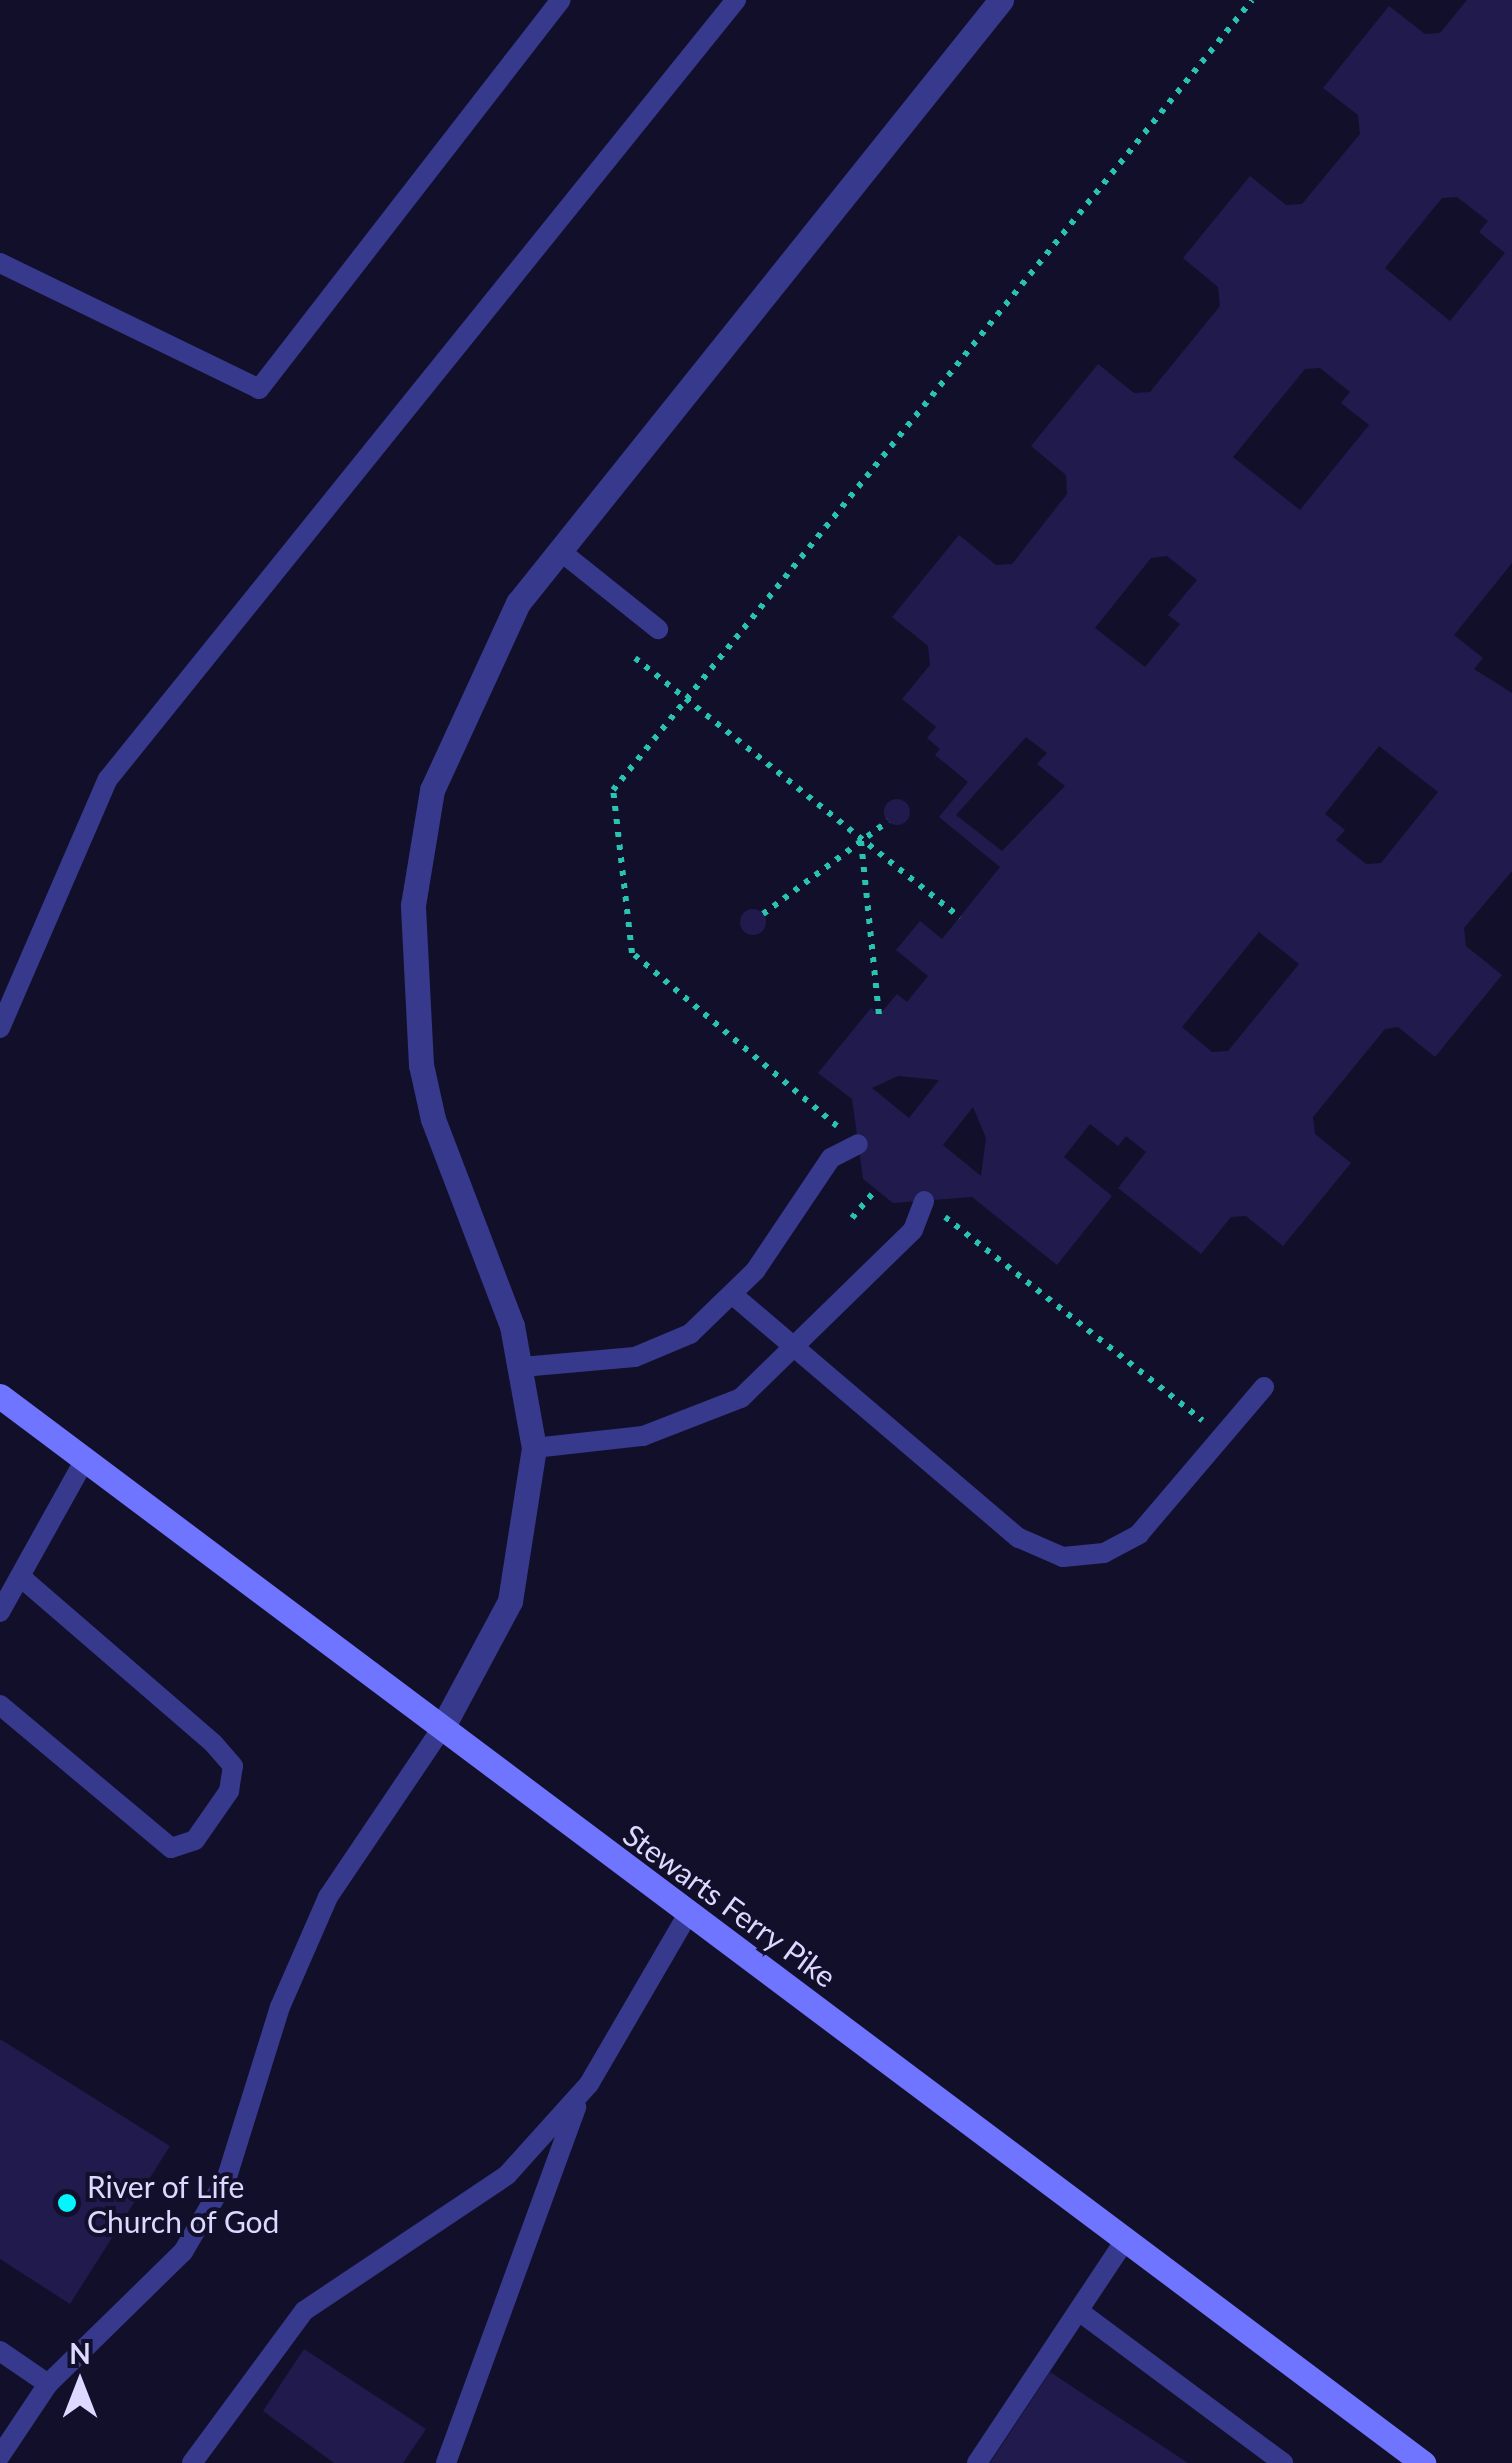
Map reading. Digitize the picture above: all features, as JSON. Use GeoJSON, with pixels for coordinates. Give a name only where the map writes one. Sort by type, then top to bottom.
{"type":"FeatureCollection","features":[{"type":"Feature","properties":{"kind":"main road","name":"Stewarts Ferry Pike"},"geometry":{"type":"LineString","coordinates":[[0,1396],[1126,2240],[1406,2458]]}},
{"type":"Feature","properties":{"kind":"street"},"geometry":{"type":"LineString","coordinates":[[442,1728],[510,1601],[534,1448],[522,1367],[432,1119],[414,1008],[413,905],[450,736],[492,643],[559,550],[1001,0]]}},
{"type":"Feature","properties":{"kind":"lane"},"geometry":{"type":"LineString","coordinates":[[0,262],[259,389],[561,0]]}},
{"type":"Feature","properties":{"kind":"lane"},"geometry":{"type":"LineString","coordinates":[[0,1028],[108,779],[736,0]]}},
{"type":"Feature","properties":{"kind":"lane"},"geometry":{"type":"LineString","coordinates":[[559,550],[658,629]]}},
{"type":"Feature","properties":{"kind":"lane"},"geometry":{"type":"LineString","coordinates":[[522,1367],[657,1351],[733,1295],[831,1158],[858,1144]]}},
{"type":"Feature","properties":{"kind":"lane"},"geometry":{"type":"LineString","coordinates":[[534,1448],[695,1422],[741,1398],[797,1350],[913,1230],[924,1201]]}},
{"type":"Feature","properties":{"kind":"lane"},"geometry":{"type":"LineString","coordinates":[[733,1295],[1019,1538],[1062,1557],[1104,1553],[1139,1534],[1264,1387]]}},
{"type":"Feature","properties":{"kind":"lane"},"geometry":{"type":"LineString","coordinates":[[0,1612],[24,1580],[85,1459]]}},
{"type":"Feature","properties":{"kind":"lane"},"geometry":{"type":"LineString","coordinates":[[0,1705],[172,1848],[195,1840],[229,1791],[233,1766],[213,1743],[24,1580]]}},
{"type":"Feature","properties":{"kind":"lane"},"geometry":{"type":"LineString","coordinates":[[0,2456],[48,2384],[183,2252],[227,2177],[280,2007],[328,1896],[442,1728]]}},
{"type":"Feature","properties":{"kind":"lane"},"geometry":{"type":"LineString","coordinates":[[446,2463],[583,2091],[688,1914]]}},
{"type":"Feature","properties":{"kind":"lane"},"geometry":{"type":"LineString","coordinates":[[192,2463],[304,2312],[508,2175],[583,2091]]}},
{"type":"Feature","properties":{"kind":"lane"},"geometry":{"type":"LineString","coordinates":[[978,2463],[1126,2240]]}},
{"type":"Feature","properties":{"kind":"lane"},"geometry":{"type":"LineString","coordinates":[[1080,2312],[1283,2463]]}},
{"type":"Feature","properties":{"kind":"lane"},"geometry":{"type":"LineString","coordinates":[[0,2351],[48,2384]]}},
{"type":"Feature","properties":{"kind":"path"},"geometry":{"type":"LineString","coordinates":[[858,1144],[632,954],[613,790],[1252,0]]}},
{"type":"Feature","properties":{"kind":"path"},"geometry":{"type":"LineString","coordinates":[[635,658],[960,917]]}},
{"type":"Feature","properties":{"kind":"path"},"geometry":{"type":"LineString","coordinates":[[763,914],[888,821]]}},
{"type":"Feature","properties":{"kind":"path"},"geometry":{"type":"LineString","coordinates":[[862,840],[880,1015]]}},
{"type":"Feature","properties":{"kind":"path"},"geometry":{"type":"LineString","coordinates":[[852,1218],[876,1189]]}},
{"type":"Feature","properties":{"kind":"path"},"geometry":{"type":"LineString","coordinates":[[924,1201],[1223,1436]]}},
{"type":"Feature","properties":{"kind":"building"},"geometry":{"type":"Polygon","coordinates":[[[1467,0],[1512,0],[1512,563],[1454,635],[1483,658],[1474,669],[1512,693],[1512,871],[1464,928],[1466,946],[1502,975],[1435,1057],[1398,1027],[1385,1029],[1313,1117],[1315,1134],[1351,1163],[1283,1246],[1246,1216],[1231,1217],[1201,1254],[1118,1188],[1146,1152],[1126,1136],[1118,1146],[1090,1124],[1064,1157],[1112,1196],[1057,1265],[972,1197],[893,1203],[863,1179],[852,1099],[818,1073],[871,1008],[879,1015],[897,994],[907,1002],[928,976],[896,950],[920,921],[942,939],[1000,867],[939,817],[968,782],[935,755],[940,749],[927,738],[936,727],[902,699],[930,665],[928,646],[892,617],[959,535],[996,565],[1012,564],[1067,494],[1066,475],[1031,446],[1098,364],[1134,393],[1150,392],[1220,306],[1218,287],[1183,258],[1250,176],[1286,205],[1302,204],[1360,134],[1358,115],[1323,88],[1389,6],[1425,34],[1440,33],[1467,0]],[[1457,197],[1442,198],[1385,268],[1450,321],[1505,253],[1479,232],[1488,221],[1457,197]],[[1320,368],[1305,369],[1233,457],[1300,510],[1369,425],[1341,403],[1350,392],[1320,368]],[[1167,556],[1151,558],[1095,628],[1145,667],[1180,624],[1168,615],[1197,580],[1167,556]],[[1026,737],[956,815],[1002,851],[1065,786],[1037,764],[1047,753],[1026,737]],[[1379,746],[1325,814],[1345,830],[1336,840],[1366,864],[1381,863],[1438,792],[1379,746]],[[1259,932],[1182,1027],[1212,1052],[1228,1051],[1299,964],[1259,932]],[[898,1076],[872,1088],[909,1118],[939,1080],[898,1076]],[[973,1107],[943,1145],[981,1176],[986,1138],[973,1107]]]}},
{"type":"Feature","properties":{"kind":"building"},"geometry":{"type":"Polygon","coordinates":[[[897,799],[906,803],[910,812],[906,821],[897,825],[888,821],[884,812],[888,803],[897,799]]]}},
{"type":"Feature","properties":{"kind":"building"},"geometry":{"type":"Polygon","coordinates":[[[753,909],[762,913],[766,922],[762,931],[753,935],[744,931],[740,922],[744,913],[753,909]]]}},
{"type":"Feature","properties":{"kind":"building","name":"River of Life Church of God"},"geometry":{"type":"Polygon","coordinates":[[[0,2039],[170,2146],[70,2304],[0,2259],[0,2039]]]}},
{"type":"Feature","properties":{"kind":"building"},"geometry":{"type":"Polygon","coordinates":[[[304,2349],[426,2429],[403,2463],[334,2463],[263,2411],[304,2349]]]}},
{"type":"Feature","properties":{"kind":"building"},"geometry":{"type":"Polygon","coordinates":[[[1050,2372],[1188,2463],[990,2463],[1050,2372]]]}},
{"type":"Feature","properties":{"kind":"place","name":"River of Life Church of God"},"geometry":{"type":"Point","coordinates":[67,2203]}}]}
